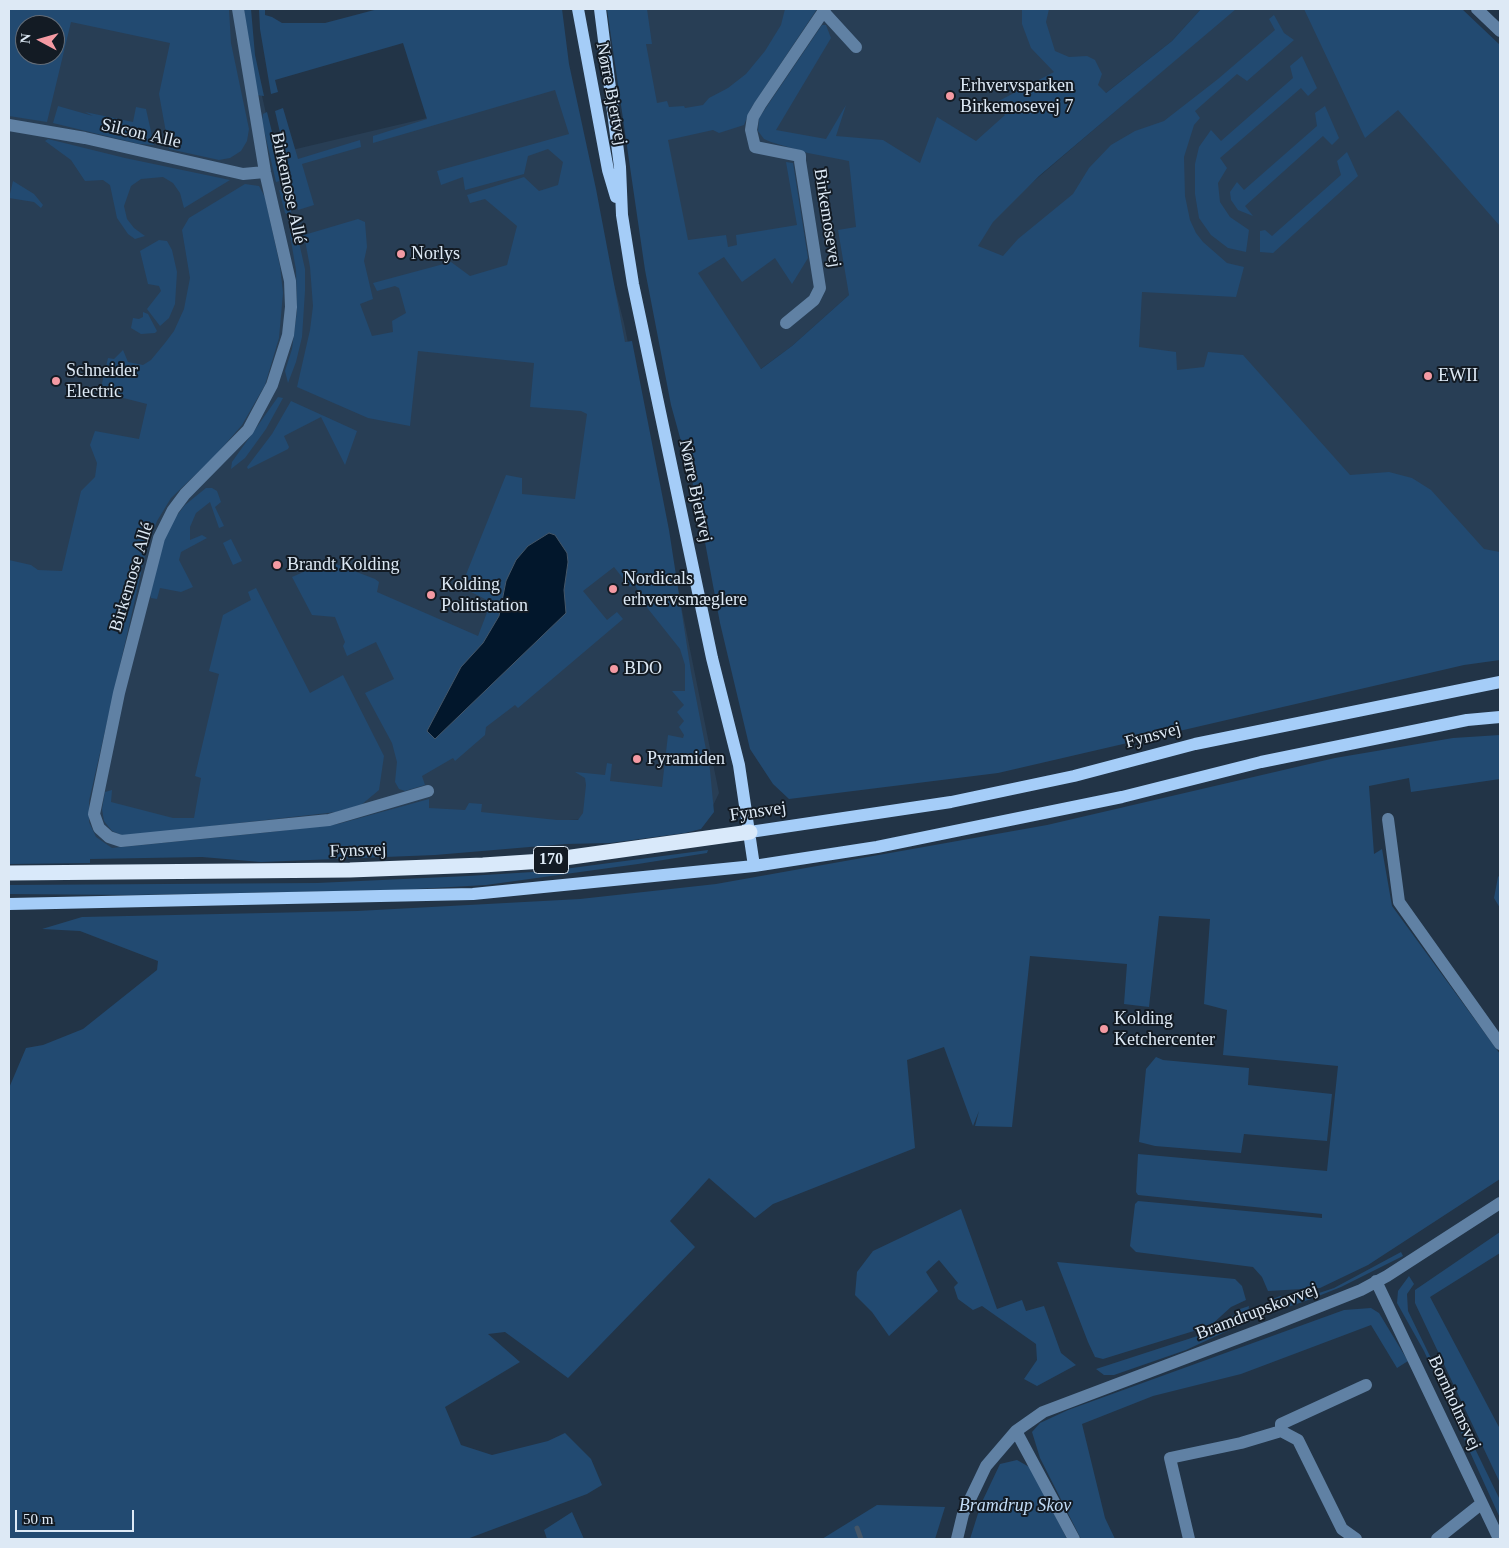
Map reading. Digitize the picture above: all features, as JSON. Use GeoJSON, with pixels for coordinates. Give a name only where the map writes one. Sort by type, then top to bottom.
{"type":"FeatureCollection","features":[{"type":"Feature","properties":{"kind":"highway","name":"Fynsvej"},"geometry":{"type":"LineString","coordinates":[[9,873],[350,870],[483,865],[543,861],[750,832]]}},
{"type":"Feature","properties":{"kind":"main road","name":"Nørre Bjertvej"},"geometry":{"type":"LineString","coordinates":[[578,9],[608,170],[622,215]]}},
{"type":"Feature","properties":{"kind":"main road","name":"Nørre Bjertvej"},"geometry":{"type":"LineString","coordinates":[[600,9],[620,167],[622,215],[633,284],[712,658],[739,766],[754,866]]}},
{"type":"Feature","properties":{"kind":"main road","name":"Fynsvej"},"geometry":{"type":"LineString","coordinates":[[750,832],[951,802],[1074,776],[1196,744],[1500,682]]}},
{"type":"Feature","properties":{"kind":"main road","name":"170"},"geometry":{"type":"LineString","coordinates":[[9,904],[473,894],[754,866],[877,847],[1122,797],[1261,762],[1467,720],[1500,718]]}},
{"type":"Feature","properties":{"kind":"street","name":"Birkemose Allé"},"geometry":{"type":"LineString","coordinates":[[238,9],[265,172],[290,281],[291,307],[288,335],[282,360],[272,385],[248,430],[185,494],[173,510],[159,538],[123,675],[94,814],[99,828],[109,837],[122,841],[329,820],[428,791]]}},
{"type":"Feature","properties":{"kind":"street"},"geometry":{"type":"LineString","coordinates":[[1477,9],[1500,31]]}},
{"type":"Feature","properties":{"kind":"street","name":"Birkemosevej"},"geometry":{"type":"LineString","coordinates":[[786,323],[814,300],[820,288],[800,156],[755,147],[751,130],[753,117],[824,10],[856,47]]}},
{"type":"Feature","properties":{"kind":"street","name":"Silcon Alle"},"geometry":{"type":"LineString","coordinates":[[9,125],[85,138],[243,174],[265,172]]}},
{"type":"Feature","properties":{"kind":"street"},"geometry":{"type":"LineString","coordinates":[[1388,819],[1399,902],[1500,1044]]}},
{"type":"Feature","properties":{"kind":"street","name":"Bramdrupskovvej"},"geometry":{"type":"LineString","coordinates":[[957,1539],[963,1514],[973,1489],[986,1466],[1016,1431],[1043,1412],[1273,1326],[1376,1281],[1500,1203]]}},
{"type":"Feature","properties":{"kind":"street","name":"Bornholmsvej"},"geometry":{"type":"LineString","coordinates":[[1376,1281],[1499,1539]]}},
{"type":"Feature","properties":{"kind":"street"},"geometry":{"type":"LineString","coordinates":[[1281,1431],[1281,1424],[1366,1384]]}},
{"type":"Feature","properties":{"kind":"street"},"geometry":{"type":"LineString","coordinates":[[1016,1431],[1074,1539]]}},
{"type":"Feature","properties":{"kind":"street"},"geometry":{"type":"LineString","coordinates":[[1189,1539],[1170,1458],[1242,1443],[1281,1431],[1298,1440],[1342,1529],[1356,1539]]}},
{"type":"Feature","properties":{"kind":"street"},"geometry":{"type":"LineString","coordinates":[[1437,1539],[1481,1504]]}},
{"type":"Feature","properties":{"kind":"shaded area"},"geometry":{"type":"Polygon","coordinates":[[[9,9],[249,9],[252,51],[275,154],[562,86],[624,323],[719,793],[709,814],[335,830],[111,856],[91,845],[9,580],[9,9]]]}},
{"type":"Feature","properties":{"kind":"shaded area"},"geometry":{"type":"Polygon","coordinates":[[[626,9],[1201,9],[1172,41],[849,295],[792,346],[720,399],[626,9]]]}},
{"type":"Feature","properties":{"kind":"shaded area"},"geometry":{"type":"Polygon","coordinates":[[[1220,9],[1336,9],[1500,197],[1500,597],[963,242],[1226,16],[1220,9]]]}},
{"type":"Feature","properties":{"kind":"shaded area"},"geometry":{"type":"Polygon","coordinates":[[[549,533],[555,535],[567,553],[568,562],[564,590],[566,613],[435,739],[427,731],[461,667],[483,643],[499,616],[506,581],[516,560],[528,546],[549,533]]]}},
{"type":"Feature","properties":{"kind":"green space"},"geometry":{"type":"Polygon","coordinates":[[[9,9],[229,9],[231,43],[249,129],[247,141],[241,151],[230,158],[219,160],[169,149],[159,94],[170,43],[71,22],[65,47],[65,15],[15,15],[15,65],[61,65],[47,122],[9,116],[9,9]]]}},
{"type":"Feature","properties":{"kind":"green space"},"geometry":{"type":"Polygon","coordinates":[[[244,9],[251,9],[255,55],[264,96],[256,95],[247,47],[244,9]]]}},
{"type":"Feature","properties":{"kind":"green space"},"geometry":{"type":"Polygon","coordinates":[[[259,9],[265,9],[265,15],[282,23],[325,23],[378,9],[562,9],[569,64],[596,189],[625,342],[632,341],[669,530],[691,672],[710,770],[714,812],[701,829],[685,833],[610,843],[565,844],[435,855],[261,862],[202,857],[90,859],[90,863],[9,864],[9,560],[31,565],[38,570],[62,571],[81,491],[95,477],[97,463],[90,445],[95,431],[139,439],[147,404],[100,392],[108,358],[114,359],[123,350],[128,362],[143,365],[151,360],[165,343],[174,331],[184,309],[190,278],[182,230],[189,218],[245,184],[259,186],[265,197],[280,266],[283,293],[279,338],[265,385],[242,425],[215,456],[171,498],[157,521],[147,547],[89,801],[89,822],[96,837],[112,848],[271,832],[338,824],[429,799],[429,808],[465,810],[469,803],[482,804],[481,812],[557,820],[578,820],[583,813],[586,785],[585,778],[575,772],[605,775],[607,763],[612,764],[610,781],[662,787],[668,735],[683,738],[684,735],[679,727],[684,721],[677,712],[684,705],[672,691],[685,691],[685,665],[680,649],[645,605],[635,585],[630,587],[614,567],[583,591],[607,620],[617,612],[623,619],[518,708],[515,705],[486,727],[485,735],[455,761],[453,758],[422,776],[425,785],[405,791],[399,789],[395,782],[397,762],[392,743],[365,693],[394,679],[376,642],[347,656],[343,646],[345,642],[335,617],[312,615],[292,577],[328,561],[375,579],[379,582],[377,592],[478,636],[491,602],[461,587],[506,475],[522,478],[522,494],[575,499],[587,414],[581,411],[530,407],[534,363],[418,351],[410,426],[368,418],[297,387],[310,330],[313,306],[310,267],[304,235],[358,219],[365,222],[367,247],[364,261],[373,299],[360,304],[372,336],[393,332],[392,321],[406,313],[399,288],[395,286],[377,291],[373,283],[451,262],[470,276],[507,265],[517,226],[485,199],[470,203],[467,195],[524,177],[539,191],[558,185],[563,162],[548,149],[528,156],[524,174],[465,190],[463,177],[441,185],[437,171],[569,134],[555,90],[373,143],[373,136],[427,119],[403,43],[275,80],[278,92],[271,94],[260,29],[259,9]]]}},
{"type":"Feature","properties":{"kind":"green space"},"geometry":{"type":"Polygon","coordinates":[[[607,9],[647,9],[652,44],[646,44],[657,103],[667,101],[669,107],[684,106],[685,108],[703,105],[709,98],[728,88],[746,74],[765,51],[781,25],[785,9],[817,9],[751,108],[744,125],[719,133],[713,130],[668,140],[688,240],[726,235],[728,247],[737,245],[736,235],[797,225],[786,162],[793,163],[808,258],[792,284],[775,258],[742,282],[724,257],[698,273],[761,369],[792,346],[849,295],[838,230],[856,227],[849,161],[808,153],[771,142],[764,139],[758,131],[759,118],[822,25],[826,25],[831,38],[776,130],[826,139],[846,105],[836,136],[883,140],[920,163],[937,117],[976,141],[1005,115],[993,104],[1054,72],[1031,48],[1022,24],[1022,9],[1049,9],[1046,22],[1055,51],[1069,57],[1087,56],[1095,60],[1102,74],[1098,85],[1106,93],[1172,41],[1201,9],[1236,9],[1039,176],[993,222],[978,246],[1003,256],[1018,239],[1073,194],[1089,168],[1111,145],[1135,131],[1164,121],[1218,79],[1275,30],[1269,19],[1274,15],[1284,33],[1294,40],[1247,81],[1237,74],[1195,111],[1200,118],[1194,125],[1184,157],[1185,196],[1190,220],[1196,233],[1203,242],[1227,263],[1244,267],[1236,297],[1142,292],[1139,347],[1176,352],[1177,370],[1204,367],[1208,352],[1243,355],[1350,475],[1389,472],[1412,478],[1431,490],[1484,549],[1500,552],[1500,660],[1464,665],[998,773],[789,799],[773,784],[750,749],[720,623],[697,499],[671,405],[645,270],[607,9]]]}},
{"type":"Feature","properties":{"kind":"green space"},"geometry":{"type":"Polygon","coordinates":[[[1304,9],[1462,9],[1500,45],[1500,226],[1398,110],[1365,138],[1304,9]]]}},
{"type":"Feature","properties":{"kind":"green space"},"geometry":{"type":"Polygon","coordinates":[[[1302,56],[1317,88],[1308,96],[1301,88],[1220,158],[1227,168],[1218,183],[1220,202],[1230,217],[1249,230],[1246,252],[1228,248],[1211,235],[1199,218],[1195,194],[1195,164],[1199,147],[1211,130],[1221,141],[1293,78],[1290,66],[1302,56]]]}},
{"type":"Feature","properties":{"kind":"green space"},"geometry":{"type":"Polygon","coordinates":[[[58,106],[93,116],[85,112],[133,122],[136,107],[146,109],[154,145],[139,144],[53,123],[58,106]]]}},
{"type":"Feature","properties":{"kind":"green space"},"geometry":{"type":"Polygon","coordinates":[[[1325,106],[1339,138],[1332,145],[1323,136],[1245,206],[1253,216],[1238,210],[1231,200],[1230,192],[1237,182],[1244,190],[1317,126],[1315,113],[1325,106]]]}},
{"type":"Feature","properties":{"kind":"green space"},"geometry":{"type":"Polygon","coordinates":[[[283,108],[298,159],[360,140],[361,147],[302,164],[314,205],[298,210],[275,111],[283,108]]]}},
{"type":"Feature","properties":{"kind":"green space"},"geometry":{"type":"Polygon","coordinates":[[[267,112],[284,180],[276,182],[262,121],[263,114],[267,112]]]}},
{"type":"Feature","properties":{"kind":"green space"},"geometry":{"type":"Polygon","coordinates":[[[48,139],[125,158],[230,180],[184,208],[180,193],[173,183],[163,177],[141,179],[131,186],[124,206],[127,219],[134,228],[145,236],[135,239],[128,234],[117,218],[110,185],[103,180],[85,181],[71,160],[45,141],[48,139]]]}},
{"type":"Feature","properties":{"kind":"green space"},"geometry":{"type":"Polygon","coordinates":[[[1347,152],[1358,176],[1273,253],[1260,252],[1260,231],[1265,230],[1272,236],[1341,175],[1337,161],[1347,152]]]}},
{"type":"Feature","properties":{"kind":"green space"},"geometry":{"type":"Polygon","coordinates":[[[13,181],[34,194],[43,205],[41,208],[34,202],[9,198],[13,181]]]}},
{"type":"Feature","properties":{"kind":"green space"},"geometry":{"type":"Polygon","coordinates":[[[279,190],[287,191],[292,217],[285,213],[279,190]]]}},
{"type":"Feature","properties":{"kind":"green space"},"geometry":{"type":"Polygon","coordinates":[[[296,229],[305,269],[305,291],[302,337],[296,362],[288,383],[285,371],[292,349],[297,311],[296,270],[290,231],[296,229]]]}},
{"type":"Feature","properties":{"kind":"green space"},"geometry":{"type":"Polygon","coordinates":[[[159,240],[167,241],[172,250],[177,272],[175,304],[169,318],[160,326],[147,309],[161,291],[159,286],[148,284],[140,251],[159,240]]]}},
{"type":"Feature","properties":{"kind":"green space"},"geometry":{"type":"Polygon","coordinates":[[[143,312],[148,314],[157,331],[155,333],[141,334],[131,328],[133,318],[139,319],[143,317],[143,312]]]}},
{"type":"Feature","properties":{"kind":"green space"},"geometry":{"type":"Polygon","coordinates":[[[278,397],[283,398],[266,429],[245,458],[231,469],[232,462],[278,397]]]}},
{"type":"Feature","properties":{"kind":"green space"},"geometry":{"type":"Polygon","coordinates":[[[291,401],[357,431],[345,465],[321,417],[284,436],[289,447],[288,449],[248,469],[247,467],[272,434],[291,401]]]}},
{"type":"Feature","properties":{"kind":"green space"},"geometry":{"type":"Polygon","coordinates":[[[206,488],[212,488],[217,491],[221,502],[215,507],[224,526],[219,528],[210,502],[196,513],[190,527],[190,540],[202,535],[207,538],[181,552],[179,560],[193,587],[181,592],[160,588],[157,599],[151,598],[150,595],[167,528],[185,505],[206,488]]]}},
{"type":"Feature","properties":{"kind":"green space"},"geometry":{"type":"Polygon","coordinates":[[[231,539],[242,561],[233,565],[223,543],[231,539]]]}},
{"type":"Feature","properties":{"kind":"green space"},"geometry":{"type":"Polygon","coordinates":[[[256,588],[310,693],[343,675],[384,756],[379,790],[361,805],[336,812],[124,836],[112,831],[104,821],[102,809],[105,792],[112,790],[111,802],[173,818],[194,818],[201,778],[195,776],[219,674],[209,671],[223,615],[251,600],[248,592],[256,588]]]}},
{"type":"Feature","properties":{"kind":"green space"},"geometry":{"type":"Polygon","coordinates":[[[1500,735],[1500,779],[1411,792],[1409,778],[1369,786],[1374,854],[1382,849],[1392,906],[1500,1054],[1500,1179],[1368,1265],[1320,1288],[1268,1291],[1262,1277],[1253,1267],[1136,1252],[1130,1246],[1135,1204],[1138,1201],[1322,1218],[1322,1214],[1138,1195],[1136,1192],[1138,1154],[1327,1171],[1338,1066],[1223,1055],[1227,1010],[1204,1004],[1210,919],[1159,916],[1149,1007],[1124,1004],[1127,964],[1030,956],[1012,1127],[975,1126],[979,1111],[973,1126],[944,1047],[907,1060],[915,1148],[773,1204],[755,1218],[709,1178],[670,1221],[695,1247],[568,1378],[505,1332],[488,1334],[520,1362],[445,1407],[461,1445],[492,1455],[548,1441],[565,1433],[591,1459],[602,1485],[587,1494],[467,1539],[9,1539],[9,1088],[26,1048],[43,1045],[83,1029],[157,970],[158,961],[80,931],[42,929],[82,917],[357,911],[580,899],[716,884],[1047,825],[1335,758],[1453,738],[1500,735]]]}},
{"type":"Feature","properties":{"kind":"green space"},"geometry":{"type":"Polygon","coordinates":[[[708,850],[707,853],[638,864],[486,885],[399,890],[132,895],[9,894],[9,885],[317,883],[549,871],[708,850]]]}},
{"type":"Feature","properties":{"kind":"green space"},"geometry":{"type":"Polygon","coordinates":[[[1500,875],[1500,908],[1494,898],[1500,875]]]}},
{"type":"Feature","properties":{"kind":"green space"},"geometry":{"type":"Polygon","coordinates":[[[1156,1057],[1163,1060],[1249,1068],[1248,1085],[1332,1094],[1327,1141],[1244,1134],[1241,1153],[1155,1146],[1139,1142],[1146,1069],[1156,1057]]]}},
{"type":"Feature","properties":{"kind":"green space"},"geometry":{"type":"Polygon","coordinates":[[[961,1209],[997,1309],[1022,1300],[1026,1311],[1044,1306],[1061,1353],[1076,1365],[1037,1386],[1024,1379],[1037,1360],[1036,1344],[982,1306],[973,1310],[958,1299],[954,1287],[958,1283],[939,1260],[926,1272],[938,1291],[889,1336],[872,1312],[855,1295],[857,1272],[873,1251],[961,1209]]]}},
{"type":"Feature","properties":{"kind":"green space"},"geometry":{"type":"Polygon","coordinates":[[[1500,1232],[1500,1253],[1430,1297],[1500,1429],[1500,1483],[1415,1303],[1415,1290],[1500,1232]]]}},
{"type":"Feature","properties":{"kind":"green space"},"geometry":{"type":"Polygon","coordinates":[[[1401,1252],[1403,1256],[1341,1287],[1311,1299],[1288,1307],[1270,1300],[1280,1296],[1310,1296],[1334,1288],[1401,1252]]]}},
{"type":"Feature","properties":{"kind":"green space"},"geometry":{"type":"Polygon","coordinates":[[[1057,1262],[1235,1279],[1242,1286],[1246,1300],[1231,1307],[1210,1326],[1103,1359],[1095,1357],[1057,1262]]]}},
{"type":"Feature","properties":{"kind":"green space"},"geometry":{"type":"Polygon","coordinates":[[[1409,1276],[1414,1284],[1407,1294],[1408,1311],[1500,1500],[1500,1518],[1424,1351],[1397,1303],[1398,1291],[1409,1276]]]}},
{"type":"Feature","properties":{"kind":"green space"},"geometry":{"type":"Polygon","coordinates":[[[1249,1306],[1248,1315],[1238,1326],[1186,1350],[1114,1375],[1104,1375],[1096,1369],[1219,1329],[1240,1309],[1249,1306]]]}},
{"type":"Feature","properties":{"kind":"green space"},"geometry":{"type":"Polygon","coordinates":[[[1371,1308],[1379,1313],[1408,1361],[1397,1368],[1371,1325],[1241,1374],[1153,1396],[1082,1424],[1105,1518],[1115,1539],[1081,1539],[1040,1458],[1032,1432],[1040,1423],[1068,1410],[1344,1310],[1371,1308]]]}},
{"type":"Feature","properties":{"kind":"green space","name":"Bramdrup Skov"},"geometry":{"type":"Polygon","coordinates":[[[1017,1460],[1031,1468],[1067,1539],[970,1539],[981,1504],[1000,1464],[1017,1460]]]}},
{"type":"Feature","properties":{"kind":"green space","name":"Bramdrup Skov"},"geometry":{"type":"Polygon","coordinates":[[[877,1505],[945,1507],[935,1539],[822,1539],[877,1505]]]}},
{"type":"Feature","properties":{"kind":"green space"},"geometry":{"type":"Polygon","coordinates":[[[572,1512],[584,1539],[547,1539],[544,1530],[572,1512]]]}},
{"type":"Feature","properties":{"kind":"waterway"},"geometry":{"type":"LineString","coordinates":[[857,1528],[861,1539]]}},
{"type":"Feature","properties":{"kind":"place","name":"Erhvervsparken Birkemosevej 7"},"geometry":{"type":"Point","coordinates":[950,96]}},
{"type":"Feature","properties":{"kind":"place","name":"Norlys"},"geometry":{"type":"Point","coordinates":[401,254]}},
{"type":"Feature","properties":{"kind":"place","name":"EWII"},"geometry":{"type":"Point","coordinates":[1428,376]}},
{"type":"Feature","properties":{"kind":"place","name":"Schneider Electric"},"geometry":{"type":"Point","coordinates":[56,381]}},
{"type":"Feature","properties":{"kind":"place","name":"Brandt Kolding"},"geometry":{"type":"Point","coordinates":[277,565]}},
{"type":"Feature","properties":{"kind":"place","name":"Nordicals erhvervsmæglere"},"geometry":{"type":"Point","coordinates":[613,589]}},
{"type":"Feature","properties":{"kind":"place","name":"Kolding Politistation"},"geometry":{"type":"Point","coordinates":[431,595]}},
{"type":"Feature","properties":{"kind":"place","name":"BDO"},"geometry":{"type":"Point","coordinates":[614,669]}},
{"type":"Feature","properties":{"kind":"place","name":"Pyramiden"},"geometry":{"type":"Point","coordinates":[637,759]}},
{"type":"Feature","properties":{"kind":"place","name":"Kolding Ketchercenter"},"geometry":{"type":"Point","coordinates":[1104,1029]}}]}
